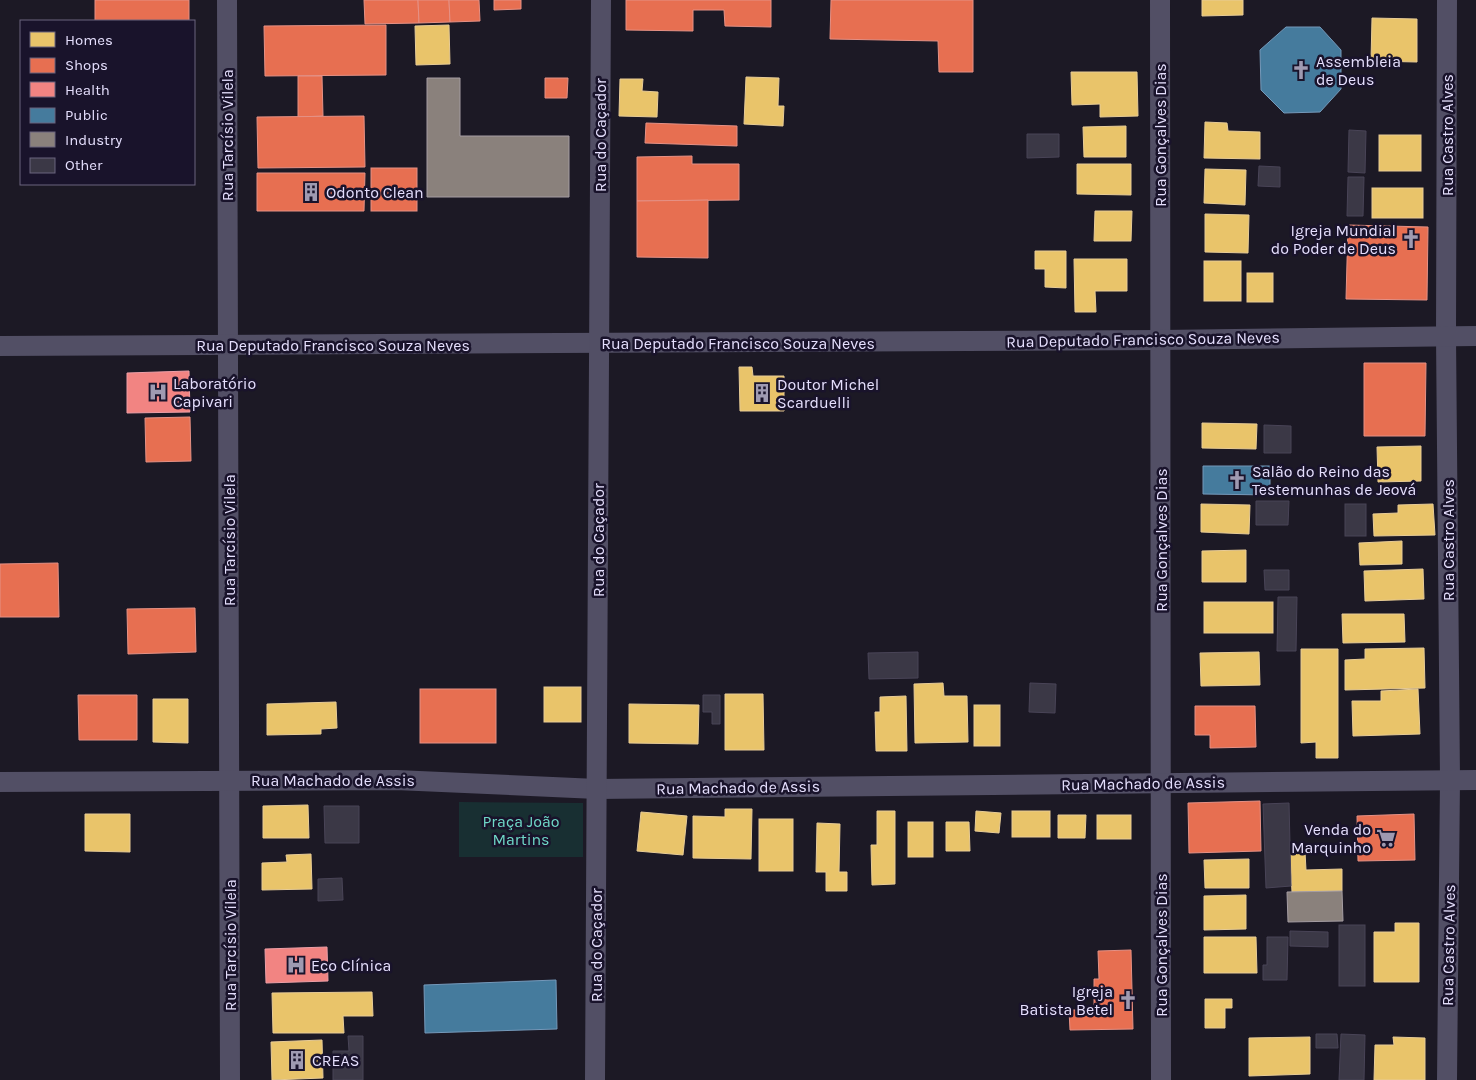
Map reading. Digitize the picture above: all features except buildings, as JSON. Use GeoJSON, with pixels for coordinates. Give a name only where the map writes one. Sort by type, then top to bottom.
{"type":"FeatureCollection","features":[{"type":"Feature","properties":{"kind":"street","name":"Rua Tarcísio Vilela"},"geometry":{"type":"LineString","coordinates":[[227,0],[230,1080]]}},
{"type":"Feature","properties":{"kind":"street","name":"Rua do Caçador"},"geometry":{"type":"LineString","coordinates":[[595,1080],[601,0]]}},
{"type":"Feature","properties":{"kind":"street","name":"Rua Gonçalves Dias"},"geometry":{"type":"LineString","coordinates":[[1160,0],[1161,1080]]}},
{"type":"Feature","properties":{"kind":"street","name":"Rua Castro Alves"},"geometry":{"type":"LineString","coordinates":[[1447,0],[1446,336],[1450,780],[1447,1080]]}},
{"type":"Feature","properties":{"kind":"street","name":"Rua Deputado Francisco Souza Neves"},"geometry":{"type":"LineString","coordinates":[[0,346],[599,344],[1476,336]]}},
{"type":"Feature","properties":{"kind":"street","name":"Rua Machado de Assis"},"geometry":{"type":"LineString","coordinates":[[0,782],[396,780],[597,789],[1476,780]]}},
{"type":"Feature","properties":{"kind":"green space","name":"Praça João Martins"},"geometry":{"type":"Polygon","coordinates":[[[459,802],[583,803],[583,857],[459,857],[459,802]]]}},
{"type":"Feature","properties":{"kind":"place","name":"Assembleia de Deus"},"geometry":{"type":"Point","coordinates":[1301,70]}},
{"type":"Feature","properties":{"kind":"place","name":"Odonto Clean"},"geometry":{"type":"Point","coordinates":[311,192]}},
{"type":"Feature","properties":{"kind":"place","name":"Igreja Mundial do Poder de Deus"},"geometry":{"type":"Point","coordinates":[1411,239]}},
{"type":"Feature","properties":{"kind":"place","name":"Laboratório Capivari"},"geometry":{"type":"Point","coordinates":[158,392]}},
{"type":"Feature","properties":{"kind":"place","name":"Doutor Michel Scarduelli"},"geometry":{"type":"Point","coordinates":[762,393]}},
{"type":"Feature","properties":{"kind":"place","name":"Salão do Reino das Testemunhas de Jeová"},"geometry":{"type":"Point","coordinates":[1237,480]}},
{"type":"Feature","properties":{"kind":"place","name":"Venda do Marquinho"},"geometry":{"type":"Point","coordinates":[1386,838]}},
{"type":"Feature","properties":{"kind":"place","name":"Eco Clínica"},"geometry":{"type":"Point","coordinates":[296,965]}},
{"type":"Feature","properties":{"kind":"place","name":"Igreja Batista Betel"},"geometry":{"type":"Point","coordinates":[1128,1000]}},
{"type":"Feature","properties":{"kind":"place","name":"CREAS"},"geometry":{"type":"Point","coordinates":[297,1060]}}]}
